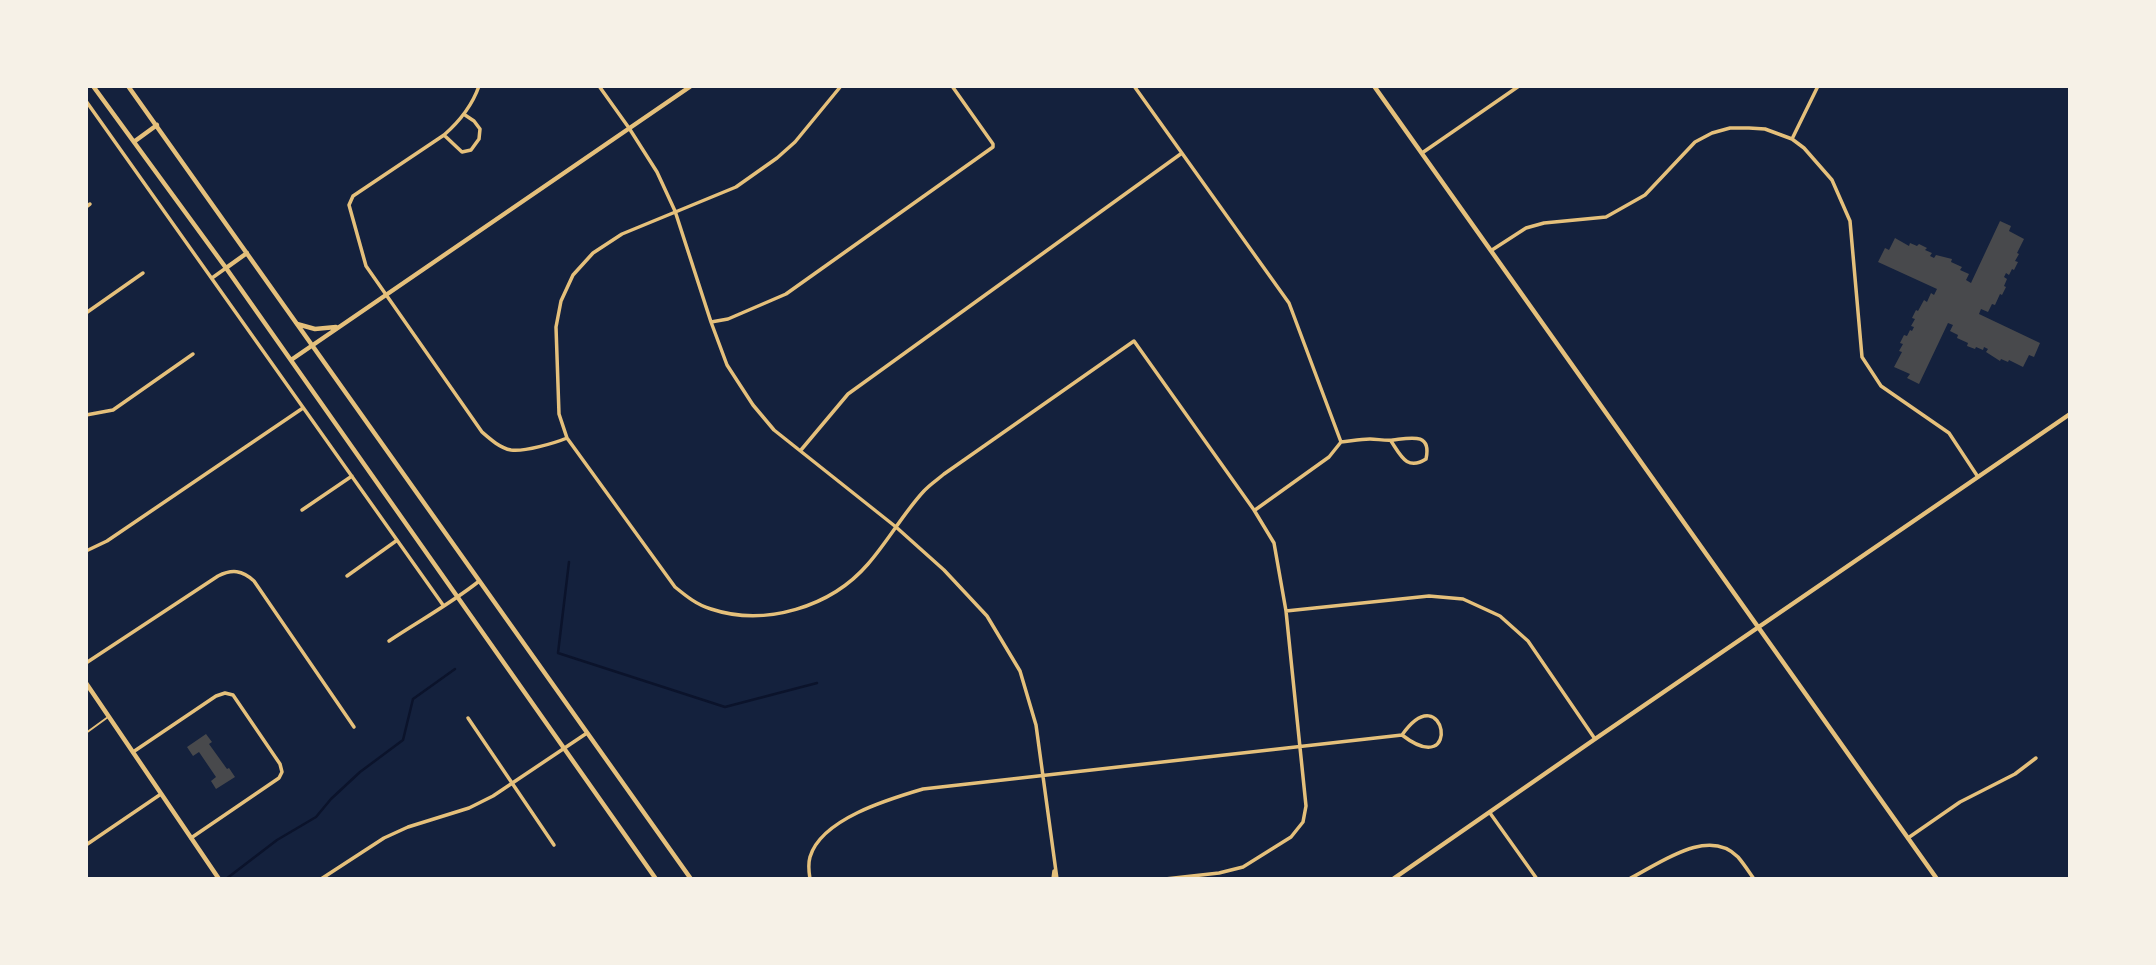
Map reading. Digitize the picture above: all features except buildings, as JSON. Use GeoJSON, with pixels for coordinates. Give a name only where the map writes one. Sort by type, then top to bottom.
{"type":"FeatureCollection","features":[{"type":"Feature","properties":{"kind":"street"},"geometry":{"type":"LineString","coordinates":[[93,86],[226,268],[656,879]]}},
{"type":"Feature","properties":{"kind":"street"},"geometry":{"type":"LineString","coordinates":[[479,86],[465,115],[444,135],[353,196],[349,205],[366,266],[482,432],[494,442],[512,450],[552,444],[567,438]]}},
{"type":"Feature","properties":{"kind":"street"},"geometry":{"type":"LineString","coordinates":[[599,86],[657,172],[675,211],[727,365],[753,405],[774,430],[896,527],[944,570],[987,617],[1020,671],[1036,725],[1055,879]]}},
{"type":"Feature","properties":{"kind":"street"},"geometry":{"type":"LineString","coordinates":[[291,360],[691,86]]}},
{"type":"Feature","properties":{"kind":"street"},"geometry":{"type":"LineString","coordinates":[[841,86],[795,142],[736,187],[622,234],[593,253],[573,275],[561,301],[556,327],[559,414],[567,438],[675,587],[691,600],[710,609],[757,616],[778,614],[827,598],[851,580],[867,565],[924,491],[944,474],[1134,341],[1254,510],[1274,543],[1286,611],[1306,806],[1303,822],[1291,837],[1243,867],[1219,873],[1166,879]]}},
{"type":"Feature","properties":{"kind":"street"},"geometry":{"type":"LineString","coordinates":[[711,322],[728,319],[786,294],[993,147],[952,86]]}},
{"type":"Feature","properties":{"kind":"street"},"geometry":{"type":"LineString","coordinates":[[1134,86],[1289,303],[1341,442]]}},
{"type":"Feature","properties":{"kind":"street"},"geometry":{"type":"LineString","coordinates":[[1374,86],[1937,879]]}},
{"type":"Feature","properties":{"kind":"street"},"geometry":{"type":"LineString","coordinates":[[1422,153],[1519,86]]}},
{"type":"Feature","properties":{"kind":"street"},"geometry":{"type":"LineString","coordinates":[[1792,139],[1818,86]]}},
{"type":"Feature","properties":{"kind":"street"},"geometry":{"type":"LineString","coordinates":[[129,87],[691,879]]}},
{"type":"Feature","properties":{"kind":"street"},"geometry":{"type":"LineString","coordinates":[[86,101],[443,605]]}},
{"type":"Feature","properties":{"kind":"street"},"geometry":{"type":"LineString","coordinates":[[444,135],[462,152],[471,150],[479,139],[480,129],[465,115]]}},
{"type":"Feature","properties":{"kind":"street"},"geometry":{"type":"LineString","coordinates":[[135,141],[157,125]]}},
{"type":"Feature","properties":{"kind":"street"},"geometry":{"type":"LineString","coordinates":[[1492,250],[1526,228],[1544,223],[1606,217],[1645,195],[1695,142],[1712,133],[1730,128],[1765,129],[1792,139],[1804,148],[1832,180],[1850,221],[1862,357],[1881,386],[1949,433],[1978,477]]}},
{"type":"Feature","properties":{"kind":"street"},"geometry":{"type":"LineString","coordinates":[[801,450],[848,394],[1182,153]]}},
{"type":"Feature","properties":{"kind":"street"},"geometry":{"type":"LineString","coordinates":[[212,278],[247,253]]}},
{"type":"Feature","properties":{"kind":"street"},"geometry":{"type":"LineString","coordinates":[[86,313],[143,273]]}},
{"type":"Feature","properties":{"kind":"street"},"geometry":{"type":"LineString","coordinates":[[297,324],[316,329],[341,326]]}},
{"type":"Feature","properties":{"kind":"street"},"geometry":{"type":"LineString","coordinates":[[86,415],[113,410],[193,354]]}},
{"type":"Feature","properties":{"kind":"street"},"geometry":{"type":"LineString","coordinates":[[86,551],[107,541],[303,408]]}},
{"type":"Feature","properties":{"kind":"street"},"geometry":{"type":"LineString","coordinates":[[1393,879],[2070,414]]}},
{"type":"Feature","properties":{"kind":"street"},"geometry":{"type":"LineString","coordinates":[[1254,510],[1329,457],[1341,442],[1367,439],[1391,441],[1418,437],[1425,442],[1428,451],[1426,459],[1412,465],[1403,459],[1391,441]]}},
{"type":"Feature","properties":{"kind":"street"},"geometry":{"type":"LineString","coordinates":[[302,510],[352,476]]}},
{"type":"Feature","properties":{"kind":"street"},"geometry":{"type":"LineString","coordinates":[[347,576],[397,540]]}},
{"type":"Feature","properties":{"kind":"street"},"geometry":{"type":"LineString","coordinates":[[86,663],[218,576],[227,571],[239,572],[247,574],[254,581],[354,727]]}},
{"type":"Feature","properties":{"kind":"street"},"geometry":{"type":"LineString","coordinates":[[389,641],[478,582]]}},
{"type":"Feature","properties":{"kind":"street"},"geometry":{"type":"LineString","coordinates":[[1286,611],[1429,596],[1464,599],[1500,616],[1528,640],[1595,739]]}},
{"type":"Feature","properties":{"kind":"street"},"geometry":{"type":"LineString","coordinates":[[86,683],[219,879]]}},
{"type":"Feature","properties":{"kind":"street"},"geometry":{"type":"LineString","coordinates":[[133,752],[216,696],[225,693],[233,695],[280,764],[282,772],[279,778],[191,838]]}},
{"type":"Feature","properties":{"kind":"street"},"geometry":{"type":"LineString","coordinates":[[810,879],[809,859],[820,839],[838,824],[882,802],[923,789],[1402,735],[1410,741],[1430,747],[1441,738],[1442,729],[1439,722],[1432,717],[1422,717],[1414,721],[1402,735]]}},
{"type":"Feature","properties":{"kind":"street"},"geometry":{"type":"LineString","coordinates":[[468,719],[554,845]]}},
{"type":"Feature","properties":{"kind":"street"},"geometry":{"type":"LineString","coordinates":[[321,879],[384,838],[408,827],[469,808],[513,783],[587,733]]}},
{"type":"Feature","properties":{"kind":"street"},"geometry":{"type":"LineString","coordinates":[[1908,838],[1960,802],[2015,774],[2036,758]]}},
{"type":"Feature","properties":{"kind":"street"},"geometry":{"type":"LineString","coordinates":[[86,845],[161,794]]}},
{"type":"Feature","properties":{"kind":"street"},"geometry":{"type":"LineString","coordinates":[[1490,813],[1537,879]]}},
{"type":"Feature","properties":{"kind":"street"},"geometry":{"type":"LineString","coordinates":[[1629,879],[1689,848],[1711,843],[1736,855],[1754,879]]}},
{"type":"Feature","properties":{"kind":"lane"},"geometry":{"type":"LineString","coordinates":[[86,733],[109,717]]}},
{"type":"Feature","properties":{"kind":"waterway"},"geometry":{"type":"LineString","coordinates":[[569,562],[558,653],[725,707],[817,683]]}},
{"type":"Feature","properties":{"kind":"waterway"},"geometry":{"type":"LineString","coordinates":[[226,879],[277,840],[316,817],[360,772],[403,740],[413,699],[455,669]]}}]}
